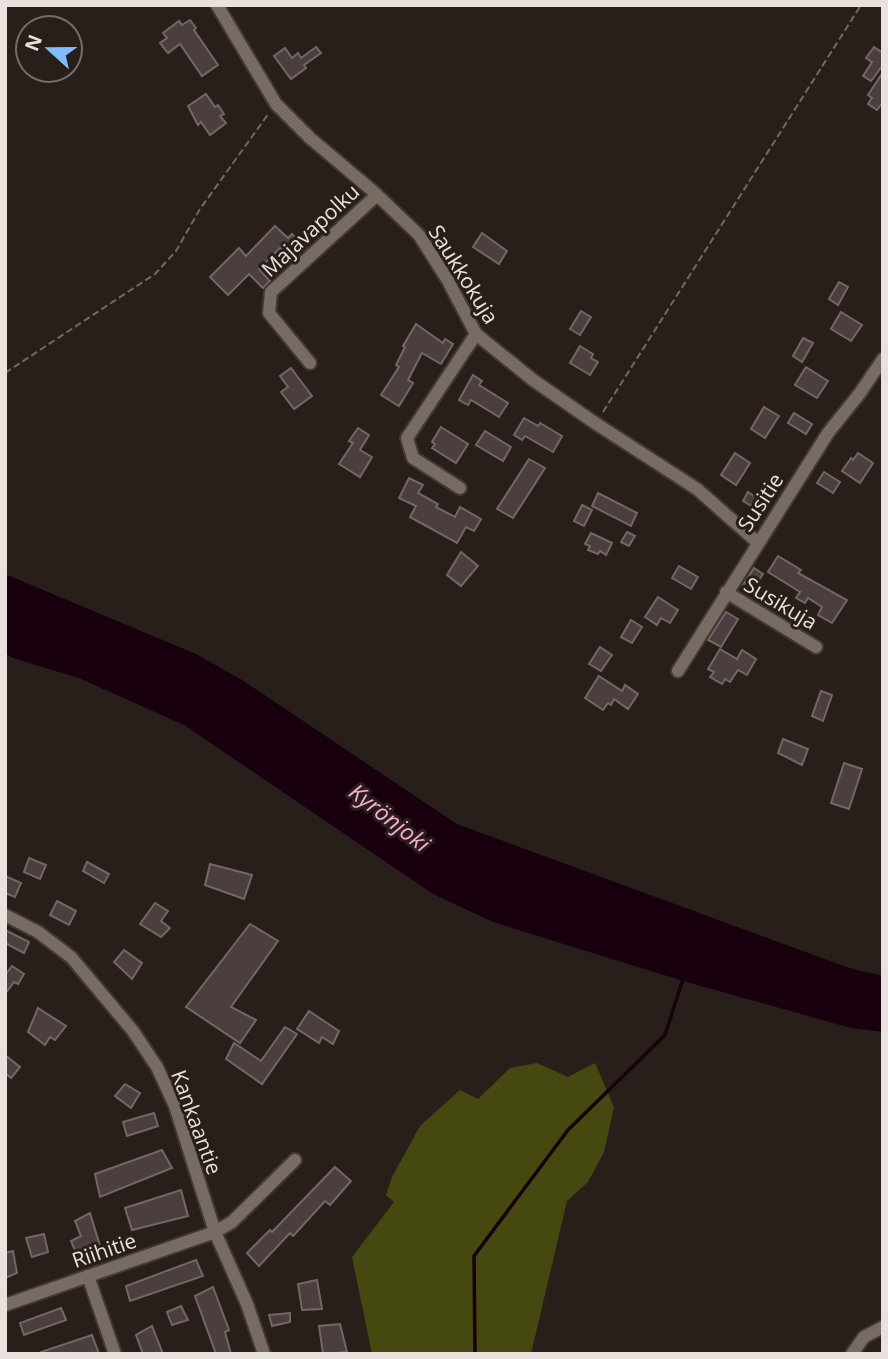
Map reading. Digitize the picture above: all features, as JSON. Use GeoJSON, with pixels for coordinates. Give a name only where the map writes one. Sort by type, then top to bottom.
{"type":"FeatureCollection","features":[{"type":"Feature","properties":{"kind":"street","name":"Saukkokuja"},"geometry":{"type":"LineString","coordinates":[[217,5],[276,104],[310,138],[419,235],[447,279],[476,334],[595,424],[697,489],[757,542]]}},
{"type":"Feature","properties":{"kind":"street","name":"Majavapolku"},"geometry":{"type":"LineString","coordinates":[[310,363],[269,313],[271,292],[377,195]]}},
{"type":"Feature","properties":{"kind":"street"},"geometry":{"type":"LineString","coordinates":[[460,488],[413,458],[407,438],[476,334]]}},
{"type":"Feature","properties":{"kind":"street","name":"Susitie"},"geometry":{"type":"LineString","coordinates":[[678,671],[828,433],[883,359]]}},
{"type":"Feature","properties":{"kind":"street","name":"Susikuja"},"geometry":{"type":"LineString","coordinates":[[726,592],[816,646]]}},
{"type":"Feature","properties":{"kind":"street","name":"Kankaantie"},"geometry":{"type":"LineString","coordinates":[[5,915],[38,932],[71,957],[133,1031],[157,1067],[175,1106],[215,1232],[247,1304],[264,1354]]}},
{"type":"Feature","properties":{"kind":"street","name":"Riihitie"},"geometry":{"type":"LineString","coordinates":[[5,1305],[215,1232],[232,1222],[295,1160]]}},
{"type":"Feature","properties":{"kind":"street"},"geometry":{"type":"LineString","coordinates":[[88,1276],[116,1354]]}},
{"type":"Feature","properties":{"kind":"street"},"geometry":{"type":"LineString","coordinates":[[852,1354],[864,1337],[883,1327]]}},
{"type":"Feature","properties":{"kind":"path"},"geometry":{"type":"LineString","coordinates":[[595,424],[861,5]]}},
{"type":"Feature","properties":{"kind":"path"},"geometry":{"type":"LineString","coordinates":[[5,373],[155,274],[176,251],[200,209],[276,104]]}},
{"type":"Feature","properties":{"kind":"green space"},"geometry":{"type":"Polygon","coordinates":[[[537,1063],[568,1077],[595,1063],[614,1107],[604,1152],[588,1182],[567,1201],[531,1354],[372,1354],[352,1257],[394,1202],[386,1195],[392,1177],[420,1126],[460,1090],[478,1099],[510,1068],[537,1063]]]}},
{"type":"Feature","properties":{"kind":"water","name":"Kyrönjoki"},"geometry":{"type":"Polygon","coordinates":[[[5,574],[196,654],[242,680],[457,824],[849,968],[883,976],[883,1032],[851,1028],[683,981],[493,922],[433,894],[184,725],[81,679],[13,658],[5,653],[5,574]]]}},
{"type":"Feature","properties":{"kind":"building"},"geometry":{"type":"Polygon","coordinates":[[[190,20],[218,65],[202,76],[180,44],[168,53],[160,43],[167,38],[163,33],[179,21],[182,25],[190,20]]]}},
{"type":"Feature","properties":{"kind":"building"},"geometry":{"type":"Polygon","coordinates":[[[316,47],[321,53],[291,79],[274,56],[285,48],[292,58],[298,53],[301,58],[316,47]]]}},
{"type":"Feature","properties":{"kind":"building"},"geometry":{"type":"Polygon","coordinates":[[[874,47],[883,53],[883,65],[871,81],[863,76],[872,62],[866,58],[874,47]]]}},
{"type":"Feature","properties":{"kind":"building"},"geometry":{"type":"Polygon","coordinates":[[[883,72],[883,102],[877,110],[868,104],[872,98],[868,95],[883,72]]]}},
{"type":"Feature","properties":{"kind":"building"},"geometry":{"type":"Polygon","coordinates":[[[206,94],[215,107],[218,105],[224,114],[220,116],[226,123],[210,135],[201,122],[198,125],[188,106],[206,94]]]}},
{"type":"Feature","properties":{"kind":"building"},"geometry":{"type":"Polygon","coordinates":[[[275,226],[288,238],[292,234],[306,248],[292,260],[280,248],[259,269],[270,281],[263,288],[249,274],[228,295],[210,277],[239,248],[246,256],[275,226]]]}},
{"type":"Feature","properties":{"kind":"building"},"geometry":{"type":"Polygon","coordinates":[[[482,233],[507,251],[499,264],[473,247],[482,233]]]}},
{"type":"Feature","properties":{"kind":"building"},"geometry":{"type":"Polygon","coordinates":[[[839,282],[848,287],[838,305],[829,299],[839,282]]]}},
{"type":"Feature","properties":{"kind":"building"},"geometry":{"type":"Polygon","coordinates":[[[581,311],[591,317],[580,335],[570,329],[581,311]]]}},
{"type":"Feature","properties":{"kind":"building"},"geometry":{"type":"Polygon","coordinates":[[[841,312],[862,325],[851,341],[831,329],[841,312]]]}},
{"type":"Feature","properties":{"kind":"building"},"geometry":{"type":"Polygon","coordinates":[[[416,324],[443,343],[445,339],[453,344],[441,364],[422,353],[408,380],[413,383],[399,406],[381,395],[399,367],[396,365],[405,347],[403,346],[416,324]]]}},
{"type":"Feature","properties":{"kind":"building"},"geometry":{"type":"Polygon","coordinates":[[[803,338],[813,343],[802,362],[793,356],[803,338]]]}},
{"type":"Feature","properties":{"kind":"building"},"geometry":{"type":"Polygon","coordinates":[[[580,346],[593,354],[591,358],[598,362],[590,375],[570,363],[580,346]]]}},
{"type":"Feature","properties":{"kind":"building"},"geometry":{"type":"Polygon","coordinates":[[[806,367],[828,381],[817,398],[795,385],[806,367]]]}},
{"type":"Feature","properties":{"kind":"building"},"geometry":{"type":"Polygon","coordinates":[[[291,368],[312,396],[294,409],[281,392],[288,387],[280,376],[291,368]]]}},
{"type":"Feature","properties":{"kind":"building"},"geometry":{"type":"Polygon","coordinates":[[[473,375],[482,381],[479,385],[508,403],[499,417],[471,400],[468,405],[459,400],[473,375]]]}},
{"type":"Feature","properties":{"kind":"building"},"geometry":{"type":"Polygon","coordinates":[[[764,407],[779,416],[765,438],[751,429],[764,407]]]}},
{"type":"Feature","properties":{"kind":"building"},"geometry":{"type":"Polygon","coordinates":[[[794,413],[812,424],[806,434],[788,423],[794,413]]]}},
{"type":"Feature","properties":{"kind":"building"},"geometry":{"type":"Polygon","coordinates":[[[524,418],[538,426],[540,423],[562,436],[553,452],[525,436],[522,440],[514,435],[524,418]]]}},
{"type":"Feature","properties":{"kind":"building"},"geometry":{"type":"Polygon","coordinates":[[[441,427],[468,444],[456,463],[432,448],[435,444],[432,442],[441,427]]]}},
{"type":"Feature","properties":{"kind":"building"},"geometry":{"type":"Polygon","coordinates":[[[358,428],[369,435],[360,450],[372,457],[360,477],[339,464],[353,443],[349,441],[358,428]]]}},
{"type":"Feature","properties":{"kind":"building"},"geometry":{"type":"Polygon","coordinates":[[[485,431],[511,447],[503,461],[476,445],[485,431]]]}},
{"type":"Feature","properties":{"kind":"building"},"geometry":{"type":"Polygon","coordinates":[[[735,453],[750,463],[736,485],[721,475],[735,453]]]}},
{"type":"Feature","properties":{"kind":"building"},"geometry":{"type":"Polygon","coordinates":[[[858,453],[873,463],[860,483],[842,471],[858,453]]]}},
{"type":"Feature","properties":{"kind":"building"},"geometry":{"type":"Polygon","coordinates":[[[529,459],[545,468],[513,518],[497,509],[529,459]]]}},
{"type":"Feature","properties":{"kind":"building"},"geometry":{"type":"Polygon","coordinates":[[[824,472],[840,482],[833,493],[817,483],[824,472]]]}},
{"type":"Feature","properties":{"kind":"building"},"geometry":{"type":"Polygon","coordinates":[[[409,478],[423,485],[418,493],[438,504],[436,507],[455,517],[460,507],[481,519],[474,531],[466,527],[457,543],[410,517],[416,506],[399,498],[409,478]]]}},
{"type":"Feature","properties":{"kind":"building"},"geometry":{"type":"Polygon","coordinates":[[[748,492],[765,503],[760,511],[743,501],[748,492]]]}},
{"type":"Feature","properties":{"kind":"building"},"geometry":{"type":"Polygon","coordinates":[[[598,493],[637,513],[631,526],[592,506],[598,493]]]}},
{"type":"Feature","properties":{"kind":"building"},"geometry":{"type":"Polygon","coordinates":[[[582,505],[592,510],[584,526],[574,521],[582,505]]]}},
{"type":"Feature","properties":{"kind":"building"},"geometry":{"type":"Polygon","coordinates":[[[627,532],[635,536],[629,546],[621,542],[627,532]]]}},
{"type":"Feature","properties":{"kind":"building"},"geometry":{"type":"Polygon","coordinates":[[[591,533],[612,543],[606,555],[600,551],[598,554],[588,550],[590,546],[585,544],[591,533]]]}},
{"type":"Feature","properties":{"kind":"building"},"geometry":{"type":"Polygon","coordinates":[[[461,552],[478,566],[461,586],[447,575],[461,552]]]}},
{"type":"Feature","properties":{"kind":"building"},"geometry":{"type":"Polygon","coordinates":[[[778,556],[801,570],[798,573],[847,600],[832,623],[818,615],[822,607],[808,598],[805,603],[796,598],[800,592],[768,572],[778,556]]]}},
{"type":"Feature","properties":{"kind":"building"},"geometry":{"type":"Polygon","coordinates":[[[679,566],[698,577],[691,589],[672,578],[679,566]]]}},
{"type":"Feature","properties":{"kind":"building"},"geometry":{"type":"Polygon","coordinates":[[[754,568],[763,574],[751,592],[742,587],[754,568]]]}},
{"type":"Feature","properties":{"kind":"building"},"geometry":{"type":"Polygon","coordinates":[[[658,597],[678,610],[670,623],[661,618],[657,625],[645,617],[658,597]]]}},
{"type":"Feature","properties":{"kind":"building"},"geometry":{"type":"Polygon","coordinates":[[[726,612],[738,619],[721,647],[708,640],[726,612]]]}},
{"type":"Feature","properties":{"kind":"building"},"geometry":{"type":"Polygon","coordinates":[[[631,620],[642,627],[632,643],[621,637],[631,620]]]}},
{"type":"Feature","properties":{"kind":"building"},"geometry":{"type":"Polygon","coordinates":[[[600,647],[612,655],[601,671],[589,664],[600,647]]]}},
{"type":"Feature","properties":{"kind":"building"},"geometry":{"type":"Polygon","coordinates":[[[720,649],[737,659],[742,650],[756,659],[747,675],[738,670],[730,682],[725,679],[722,684],[710,677],[714,672],[708,669],[720,649]]]}},
{"type":"Feature","properties":{"kind":"building"},"geometry":{"type":"Polygon","coordinates":[[[599,676],[622,691],[625,685],[638,694],[628,709],[614,699],[611,705],[608,703],[603,710],[585,698],[599,676]]]}},
{"type":"Feature","properties":{"kind":"building"},"geometry":{"type":"Polygon","coordinates":[[[821,691],[832,695],[823,721],[812,716],[821,691]]]}},
{"type":"Feature","properties":{"kind":"building"},"geometry":{"type":"Polygon","coordinates":[[[783,739],[808,749],[802,765],[778,753],[783,739]]]}},
{"type":"Feature","properties":{"kind":"building"},"geometry":{"type":"Polygon","coordinates":[[[844,763],[862,769],[849,809],[831,803],[844,763]]]}},
{"type":"Feature","properties":{"kind":"building"},"geometry":{"type":"Polygon","coordinates":[[[29,858],[46,865],[40,879],[24,872],[29,858]]]}},
{"type":"Feature","properties":{"kind":"building"},"geometry":{"type":"Polygon","coordinates":[[[87,862],[109,874],[104,883],[83,871],[87,862]]]}},
{"type":"Feature","properties":{"kind":"building"},"geometry":{"type":"Polygon","coordinates":[[[210,864],[252,875],[244,899],[205,885],[210,864]]]}},
{"type":"Feature","properties":{"kind":"building"},"geometry":{"type":"Polygon","coordinates":[[[5,876],[21,883],[15,897],[5,893],[5,876]]]}},
{"type":"Feature","properties":{"kind":"building"},"geometry":{"type":"Polygon","coordinates":[[[57,901],[76,911],[69,925],[50,915],[57,901]]]}},
{"type":"Feature","properties":{"kind":"building"},"geometry":{"type":"Polygon","coordinates":[[[155,903],[168,911],[161,921],[170,928],[161,937],[140,924],[155,903]]]}},
{"type":"Feature","properties":{"kind":"building"},"geometry":{"type":"Polygon","coordinates":[[[250,924],[278,941],[231,1007],[256,1020],[240,1043],[186,1007],[250,924]]]}},
{"type":"Feature","properties":{"kind":"building"},"geometry":{"type":"Polygon","coordinates":[[[5,930],[29,942],[24,953],[5,943],[5,930]]]}},
{"type":"Feature","properties":{"kind":"building"},"geometry":{"type":"Polygon","coordinates":[[[124,950],[142,963],[132,979],[114,962],[124,950]]]}},
{"type":"Feature","properties":{"kind":"building"},"geometry":{"type":"Polygon","coordinates":[[[12,966],[24,974],[18,984],[14,982],[5,994],[5,975],[12,966]]]}},
{"type":"Feature","properties":{"kind":"building"},"geometry":{"type":"Polygon","coordinates":[[[38,1008],[66,1026],[55,1040],[50,1037],[45,1045],[28,1032],[38,1008]]]}},
{"type":"Feature","properties":{"kind":"building"},"geometry":{"type":"Polygon","coordinates":[[[309,1011],[339,1031],[333,1044],[322,1037],[319,1043],[297,1029],[309,1011]]]}},
{"type":"Feature","properties":{"kind":"building"},"geometry":{"type":"Polygon","coordinates":[[[285,1027],[297,1034],[262,1084],[226,1059],[234,1043],[261,1061],[285,1027]]]}},
{"type":"Feature","properties":{"kind":"building"},"geometry":{"type":"Polygon","coordinates":[[[5,1055],[20,1067],[11,1078],[5,1073],[5,1055]]]}},
{"type":"Feature","properties":{"kind":"building"},"geometry":{"type":"Polygon","coordinates":[[[125,1084],[140,1093],[131,1108],[115,1096],[125,1084]]]}},
{"type":"Feature","properties":{"kind":"building"},"geometry":{"type":"Polygon","coordinates":[[[154,1113],[158,1126],[127,1136],[123,1122],[154,1113]]]}},
{"type":"Feature","properties":{"kind":"building"},"geometry":{"type":"Polygon","coordinates":[[[162,1150],[172,1168],[100,1197],[95,1174],[162,1150]]]}},
{"type":"Feature","properties":{"kind":"building"},"geometry":{"type":"Polygon","coordinates":[[[335,1167],[351,1181],[330,1205],[325,1201],[293,1236],[290,1233],[259,1266],[247,1253],[270,1230],[272,1232],[335,1167]]]}},
{"type":"Feature","properties":{"kind":"building"},"geometry":{"type":"Polygon","coordinates":[[[181,1190],[188,1216],[132,1230],[125,1208],[181,1190]]]}},
{"type":"Feature","properties":{"kind":"building"},"geometry":{"type":"Polygon","coordinates":[[[90,1213],[100,1246],[77,1255],[71,1241],[81,1236],[75,1221],[90,1213]]]}},
{"type":"Feature","properties":{"kind":"building"},"geometry":{"type":"Polygon","coordinates":[[[44,1234],[48,1252],[32,1257],[26,1238],[44,1234]]]}},
{"type":"Feature","properties":{"kind":"building"},"geometry":{"type":"Polygon","coordinates":[[[13,1251],[17,1273],[5,1278],[5,1253],[13,1251]]]}},
{"type":"Feature","properties":{"kind":"building"},"geometry":{"type":"Polygon","coordinates":[[[196,1260],[203,1276],[130,1301],[126,1286],[196,1260]]]}},
{"type":"Feature","properties":{"kind":"building"},"geometry":{"type":"Polygon","coordinates":[[[317,1280],[322,1309],[302,1310],[298,1284],[317,1280]]]}},
{"type":"Feature","properties":{"kind":"building"},"geometry":{"type":"Polygon","coordinates":[[[213,1287],[229,1330],[225,1332],[231,1354],[216,1354],[195,1296],[213,1287]]]}},
{"type":"Feature","properties":{"kind":"building"},"geometry":{"type":"Polygon","coordinates":[[[181,1306],[188,1320],[172,1325],[167,1312],[181,1306]]]}},
{"type":"Feature","properties":{"kind":"building"},"geometry":{"type":"Polygon","coordinates":[[[61,1308],[66,1320],[24,1335],[20,1323],[61,1308]]]}},
{"type":"Feature","properties":{"kind":"building"},"geometry":{"type":"Polygon","coordinates":[[[290,1313],[290,1322],[272,1326],[269,1315],[290,1313]]]}},
{"type":"Feature","properties":{"kind":"building"},"geometry":{"type":"Polygon","coordinates":[[[340,1324],[347,1352],[323,1354],[319,1326],[340,1324]]]}},
{"type":"Feature","properties":{"kind":"building"},"geometry":{"type":"Polygon","coordinates":[[[152,1326],[163,1354],[143,1354],[136,1335],[152,1326]]]}},
{"type":"Feature","properties":{"kind":"building"},"geometry":{"type":"Polygon","coordinates":[[[92,1335],[99,1354],[41,1352],[92,1335]]]}},
{"type":"Feature","properties":{"kind":"waterway"},"geometry":{"type":"LineString","coordinates":[[475,1354],[474,1256],[568,1130],[665,1035],[683,979]]}}]}
